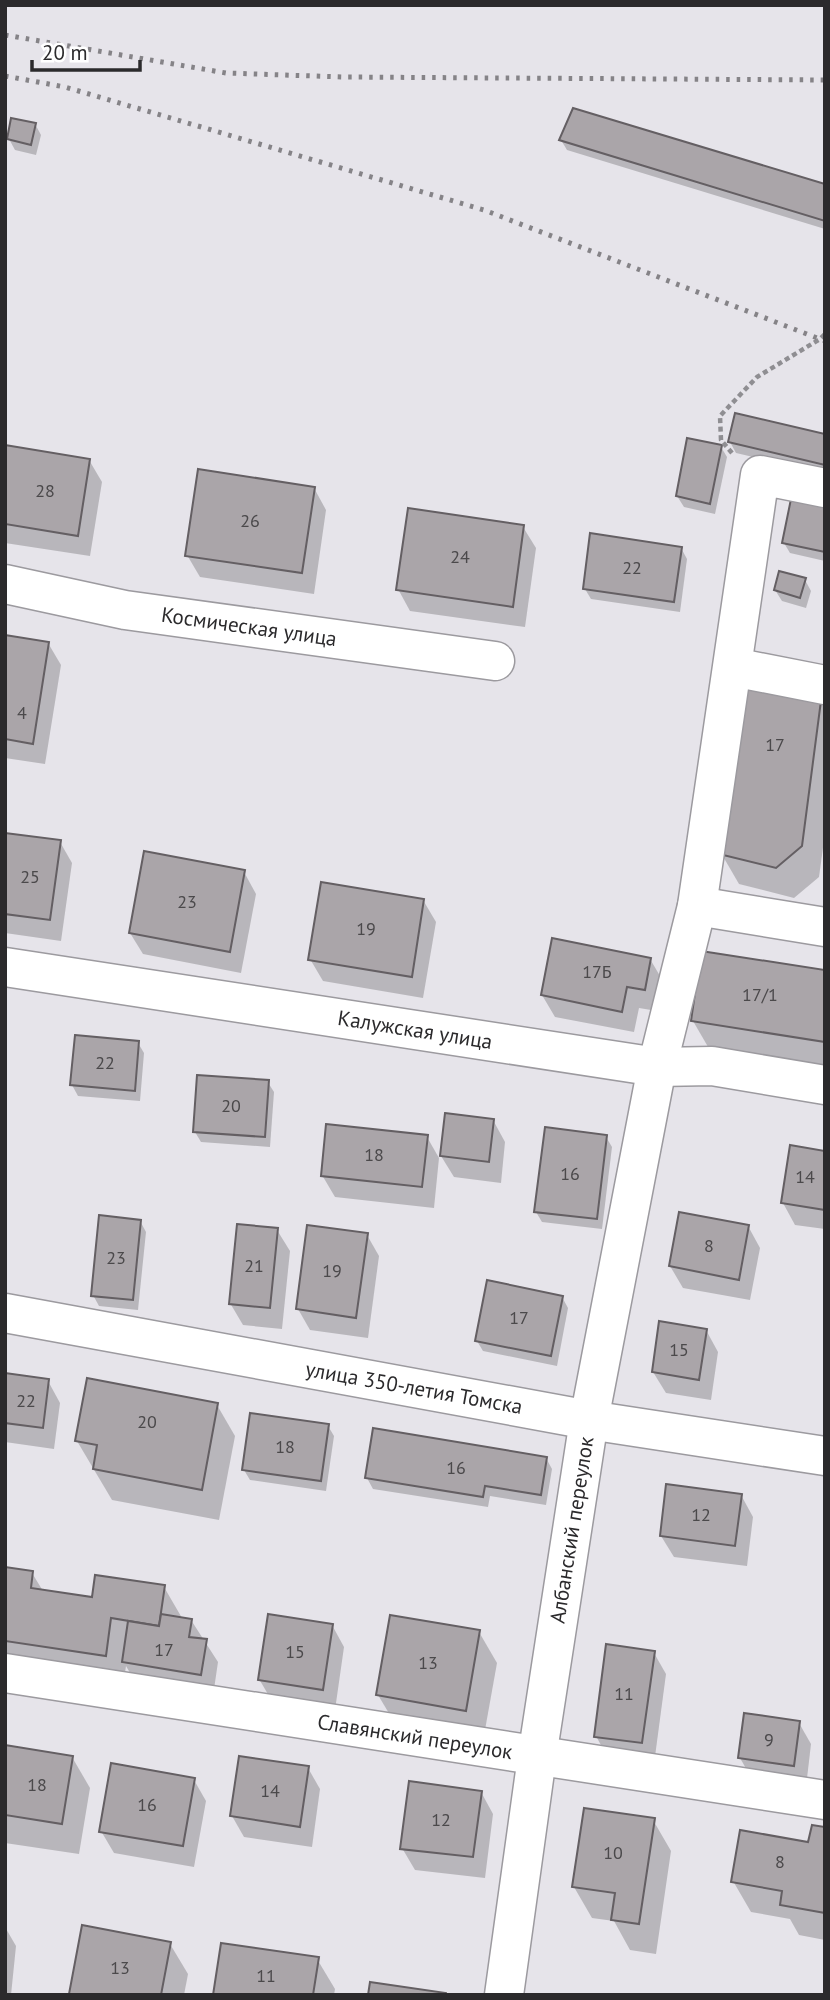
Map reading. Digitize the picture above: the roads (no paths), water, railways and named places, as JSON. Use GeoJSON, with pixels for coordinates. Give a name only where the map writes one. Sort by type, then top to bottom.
{"type":"FeatureCollection","features":[{"type":"Feature","properties":{"kind":"street","name":"Албанский переулок"},"geometry":{"type":"LineString","coordinates":[[504,1995],[537,1757],[589,1420],[657,1067],[697,906],[760,475],[825,488]]}},
{"type":"Feature","properties":{"kind":"street","name":"Космическая улица"},"geometry":{"type":"LineString","coordinates":[[5,584],[125,610],[495,661]]}},
{"type":"Feature","properties":{"kind":"street"},"geometry":{"type":"LineString","coordinates":[[733,667],[825,685]]}},
{"type":"Feature","properties":{"kind":"street"},"geometry":{"type":"LineString","coordinates":[[697,906],[825,927]]}},
{"type":"Feature","properties":{"kind":"street","name":"Калужская улица"},"geometry":{"type":"LineString","coordinates":[[5,967],[657,1067],[712,1066],[825,1085]]}},
{"type":"Feature","properties":{"kind":"street","name":"улица 350-летия Томска"},"geometry":{"type":"LineString","coordinates":[[5,1312],[589,1420],[825,1456]]}},
{"type":"Feature","properties":{"kind":"street","name":"Славянский переулок"},"geometry":{"type":"LineString","coordinates":[[5,1673],[825,1800]]}},
{"type":"Feature","properties":{"kind":"railway"},"geometry":{"type":"LineString","coordinates":[[5,35],[226,73],[343,77],[825,80]]}},
{"type":"Feature","properties":{"kind":"railway"},"geometry":{"type":"LineString","coordinates":[[5,76],[65,87],[484,210],[825,341]]}}]}
